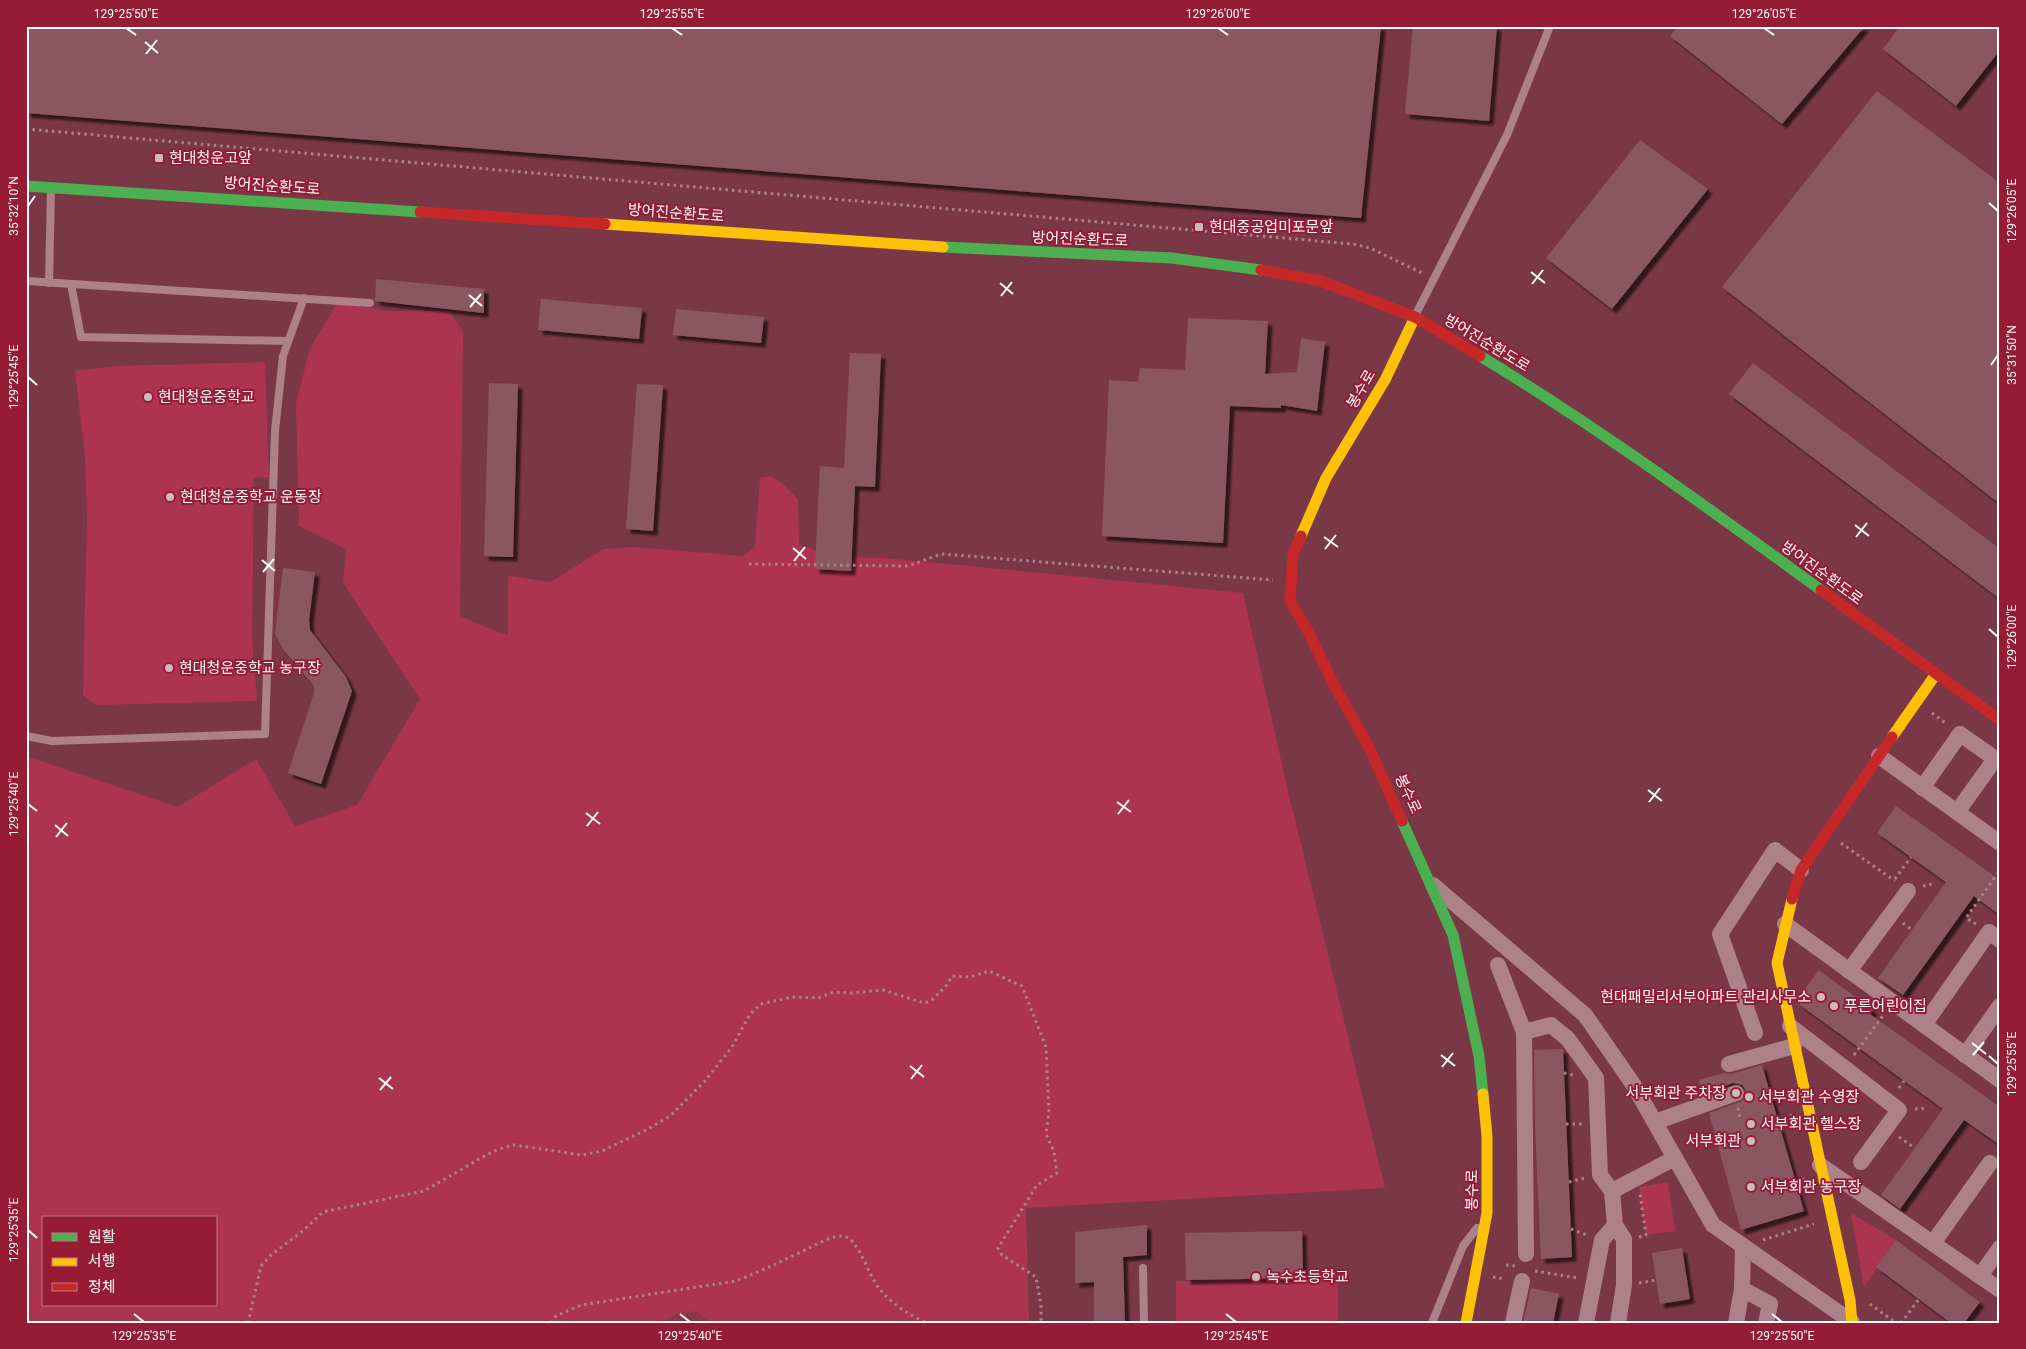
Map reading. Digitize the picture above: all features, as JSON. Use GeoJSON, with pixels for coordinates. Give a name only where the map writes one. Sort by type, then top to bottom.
{"type":"FeatureCollection","features":[{"type":"Feature","properties":{"kind":"main road","name":"방어진순환도로"},"geometry":{"type":"LineString","coordinates":[[26,186],[1026,252],[1172,258],[1236,266],[1321,282],[1415,317],[1536,390],[1645,463],[2000,720]]}},
{"type":"Feature","properties":{"kind":"main road","name":"봉수로"},"geometry":{"type":"LineString","coordinates":[[1415,317],[1385,380],[1326,478],[1293,554],[1290,601],[1308,631],[1334,685],[1370,747],[1452,935],[1480,1056],[1487,1136],[1487,1213],[1466,1323]]}},
{"type":"Feature","properties":{"kind":"main road"},"geometry":{"type":"LineString","coordinates":[[1852,1322],[1850,1300],[1794,1046],[1778,963],[1785,924],[1801,870],[1936,674]]}},
{"type":"Feature","properties":{"kind":"street"},"geometry":{"type":"LineString","coordinates":[[1922,788],[1960,734],[1998,761],[1957,812]]}},
{"type":"Feature","properties":{"kind":"street"},"geometry":{"type":"LineString","coordinates":[[1880,756],[1957,812],[1997,834]]}},
{"type":"Feature","properties":{"kind":"street"},"geometry":{"type":"LineString","coordinates":[[1756,1033],[1720,934],[1775,850],[1801,870]]}},
{"type":"Feature","properties":{"kind":"street"},"geometry":{"type":"LineString","coordinates":[[1430,882],[1585,1015],[1633,1084],[1713,1225],[1852,1322]]}},
{"type":"Feature","properties":{"kind":"street"},"geometry":{"type":"LineString","coordinates":[[1849,970],[1908,891]]}},
{"type":"Feature","properties":{"kind":"street"},"geometry":{"type":"LineString","coordinates":[[1785,924],[2000,1080]]}},
{"type":"Feature","properties":{"kind":"street"},"geometry":{"type":"LineString","coordinates":[[1924,1025],[1994,936]]}},
{"type":"Feature","properties":{"kind":"street"},"geometry":{"type":"LineString","coordinates":[[1498,965],[1524,1032],[1526,1254]]}},
{"type":"Feature","properties":{"kind":"street"},"geometry":{"type":"LineString","coordinates":[[1965,1055],[2000,1006]]}},
{"type":"Feature","properties":{"kind":"street"},"geometry":{"type":"LineString","coordinates":[[1524,1032],[1551,1024],[1568,1039],[1596,1078],[1600,1175],[1612,1191],[1615,1225],[1624,1239],[1624,1285],[1618,1323]]}},
{"type":"Feature","properties":{"kind":"street"},"geometry":{"type":"LineString","coordinates":[[1790,1026],[1899,1110],[1861,1162]]}},
{"type":"Feature","properties":{"kind":"street"},"geometry":{"type":"LineString","coordinates":[[1729,1064],[1794,1046]]}},
{"type":"Feature","properties":{"kind":"street"},"geometry":{"type":"LineString","coordinates":[[1655,1122],[1736,1093]]}},
{"type":"Feature","properties":{"kind":"street"},"geometry":{"type":"LineString","coordinates":[[1612,1191],[1675,1158]]}},
{"type":"Feature","properties":{"kind":"street"},"geometry":{"type":"LineString","coordinates":[[1933,1244],[1990,1163]]}},
{"type":"Feature","properties":{"kind":"street"},"geometry":{"type":"LineString","coordinates":[[1820,1165],[2000,1290]]}},
{"type":"Feature","properties":{"kind":"street"},"geometry":{"type":"LineString","coordinates":[[1586,1323],[1602,1240],[1615,1225]]}},
{"type":"Feature","properties":{"kind":"street"},"geometry":{"type":"LineString","coordinates":[[1736,1323],[1742,1289],[1743,1246]]}},
{"type":"Feature","properties":{"kind":"street"},"geometry":{"type":"LineString","coordinates":[[1980,1276],[2000,1248]]}},
{"type":"Feature","properties":{"kind":"street"},"geometry":{"type":"LineString","coordinates":[[1513,1323],[1527,1275]]}},
{"type":"Feature","properties":{"kind":"street"},"geometry":{"type":"LineString","coordinates":[[1742,1289],[1770,1304],[1766,1323]]}},
{"type":"Feature","properties":{"kind":"lane"},"geometry":{"type":"LineString","coordinates":[[1415,317],[1507,135],[1550,26]]}},
{"type":"Feature","properties":{"kind":"lane"},"geometry":{"type":"LineString","coordinates":[[49,283],[51,187]]}},
{"type":"Feature","properties":{"kind":"lane"},"geometry":{"type":"LineString","coordinates":[[26,281],[370,303]]}},
{"type":"Feature","properties":{"kind":"lane"},"geometry":{"type":"LineString","coordinates":[[71,284],[82,336],[288,341]]}},
{"type":"Feature","properties":{"kind":"lane"},"geometry":{"type":"LineString","coordinates":[[26,736],[52,741],[265,734],[275,430],[283,356],[304,298]]}},
{"type":"Feature","properties":{"kind":"lane"},"geometry":{"type":"LineString","coordinates":[[1432,1323],[1464,1246],[1487,1213]]}},
{"type":"Feature","properties":{"kind":"lane"},"geometry":{"type":"LineString","coordinates":[[1142,1268],[1144,1323]]}},
{"type":"Feature","properties":{"kind":"path"},"geometry":{"type":"LineString","coordinates":[[26,130],[1352,244],[1370,248],[1434,279]]}},
{"type":"Feature","properties":{"kind":"path"},"geometry":{"type":"LineString","coordinates":[[749,564],[908,566],[941,554],[1291,582]]}},
{"type":"Feature","properties":{"kind":"path"},"geometry":{"type":"LineString","coordinates":[[1917,702],[1960,734]]}},
{"type":"Feature","properties":{"kind":"path"},"geometry":{"type":"LineString","coordinates":[[1838,840],[1908,891]]}},
{"type":"Feature","properties":{"kind":"path"},"geometry":{"type":"LineString","coordinates":[[1894,880],[1911,857]]}},
{"type":"Feature","properties":{"kind":"path"},"geometry":{"type":"LineString","coordinates":[[1994,936],[1966,918],[2000,870]]}},
{"type":"Feature","properties":{"kind":"path"},"geometry":{"type":"LineString","coordinates":[[248,1323],[261,1266],[270,1256],[322,1212],[424,1192],[486,1155],[514,1145],[582,1155],[602,1151],[670,1116],[705,1081],[732,1047],[750,1014],[761,1004],[792,997],[818,998],[834,992],[852,993],[883,990],[924,1003],[931,1001],[946,986],[952,976],[970,977],[989,971],[1022,986],[1046,1046],[1049,1112],[1046,1134],[1054,1152],[1057,1173],[1037,1186],[998,1248],[1002,1255],[1036,1277],[1041,1305],[1041,1323]]}},
{"type":"Feature","properties":{"kind":"path"},"geometry":{"type":"LineString","coordinates":[[1845,1068],[1892,1002]]}},
{"type":"Feature","properties":{"kind":"path"},"geometry":{"type":"LineString","coordinates":[[1639,1187],[1646,1235]]}},
{"type":"Feature","properties":{"kind":"path"},"geometry":{"type":"LineString","coordinates":[[1743,1246],[1832,1219]]}},
{"type":"Feature","properties":{"kind":"path"},"geometry":{"type":"LineString","coordinates":[[551,1323],[556,1316],[581,1305],[736,1281],[758,1273],[826,1240],[843,1235],[849,1237],[855,1244],[878,1288],[907,1313],[927,1323]]}},
{"type":"Feature","properties":{"kind":"path"},"geometry":{"type":"LineString","coordinates":[[1476,1274],[1527,1275],[1594,1281]]}},
{"type":"Feature","properties":{"kind":"path"},"geometry":{"type":"LineString","coordinates":[[1902,1323],[1919,1299]]}},
{"type":"Feature","properties":{"kind":"shaded area"},"geometry":{"type":"Polygon","coordinates":[[[338,302],[386,311],[449,311],[463,332],[460,616],[508,636],[508,576],[551,582],[603,549],[634,547],[743,556],[755,547],[760,478],[772,476],[798,499],[799,545],[837,557],[884,558],[1243,593],[1288,791],[1385,1188],[1026,1208],[1029,1323],[26,1323],[26,756],[178,807],[256,759],[295,826],[357,805],[420,699],[343,583],[346,549],[299,526],[296,404],[310,348],[338,302]]]}},
{"type":"Feature","properties":{"kind":"shaded area","name":"현대청운중학교 운동장"},"geometry":{"type":"Polygon","coordinates":[[[265,362],[269,477],[254,478],[252,636],[257,701],[96,705],[83,695],[87,516],[85,458],[75,371],[116,366],[265,362]]]}},
{"type":"Feature","properties":{"kind":"shaded area"},"geometry":{"type":"Polygon","coordinates":[[[1668,1182],[1675,1231],[1646,1235],[1639,1187],[1668,1182]]]}},
{"type":"Feature","properties":{"kind":"shaded area"},"geometry":{"type":"Polygon","coordinates":[[[1851,1213],[1896,1240],[1864,1287],[1851,1213]]]}},
{"type":"Feature","properties":{"kind":"shaded area"},"geometry":{"type":"Polygon","coordinates":[[[1338,1279],[1338,1323],[1176,1323],[1176,1281],[1338,1279]]]}},
{"type":"Feature","properties":{"kind":"shaded area"},"geometry":{"type":"Polygon","coordinates":[[[696,1311],[711,1323],[661,1322],[676,1314],[696,1311]]]}},
{"type":"Feature","properties":{"kind":"building"},"geometry":{"type":"Polygon","coordinates":[[[26,26],[1381,26],[1361,218],[26,113],[26,26]]]}},
{"type":"Feature","properties":{"kind":"building"},"geometry":{"type":"Polygon","coordinates":[[[1413,26],[1497,26],[1489,121],[1405,114],[1413,26]]]}},
{"type":"Feature","properties":{"kind":"building"},"geometry":{"type":"Polygon","coordinates":[[[1678,26],[1865,26],[1782,124],[1670,36],[1678,26]]]}},
{"type":"Feature","properties":{"kind":"building"},"geometry":{"type":"Polygon","coordinates":[[[1900,26],[2000,26],[2000,50],[1956,106],[1883,49],[1900,26]]]}},
{"type":"Feature","properties":{"kind":"building"},"geometry":{"type":"Polygon","coordinates":[[[1877,91],[2000,183],[2000,504],[1722,287],[1877,91]]]}},
{"type":"Feature","properties":{"kind":"building"},"geometry":{"type":"Polygon","coordinates":[[[1640,140],[1708,189],[1612,309],[1546,258],[1640,140]]]}},
{"type":"Feature","properties":{"kind":"building"},"geometry":{"type":"Polygon","coordinates":[[[376,279],[484,289],[484,313],[375,301],[376,279]]]}},
{"type":"Feature","properties":{"kind":"building"},"geometry":{"type":"Polygon","coordinates":[[[541,299],[642,308],[639,339],[538,330],[541,299]]]}},
{"type":"Feature","properties":{"kind":"building"},"geometry":{"type":"Polygon","coordinates":[[[676,309],[764,317],[761,343],[673,335],[676,309]]]}},
{"type":"Feature","properties":{"kind":"building"},"geometry":{"type":"Polygon","coordinates":[[[1188,318],[1268,321],[1265,374],[1297,372],[1301,338],[1325,342],[1317,411],[1281,405],[1281,408],[1230,406],[1223,543],[1102,536],[1109,380],[1138,382],[1140,368],[1185,370],[1188,318]]]}},
{"type":"Feature","properties":{"kind":"building"},"geometry":{"type":"Polygon","coordinates":[[[850,353],[881,354],[875,487],[855,486],[851,571],[815,569],[820,466],[844,468],[850,353]]]}},
{"type":"Feature","properties":{"kind":"building"},"geometry":{"type":"Polygon","coordinates":[[[1753,363],[2000,549],[2000,599],[1729,394],[1753,363]]]}},
{"type":"Feature","properties":{"kind":"building"},"geometry":{"type":"Polygon","coordinates":[[[489,383],[518,384],[513,557],[484,556],[489,383]]]}},
{"type":"Feature","properties":{"kind":"building"},"geometry":{"type":"Polygon","coordinates":[[[637,384],[663,385],[653,531],[626,529],[637,384]]]}},
{"type":"Feature","properties":{"kind":"building"},"geometry":{"type":"Polygon","coordinates":[[[283,568],[315,572],[309,620],[310,630],[346,677],[352,691],[321,784],[288,773],[314,693],[314,686],[283,649],[275,634],[283,568]]]}},
{"type":"Feature","properties":{"kind":"building"},"geometry":{"type":"Polygon","coordinates":[[[1896,806],[2000,880],[2000,915],[1974,896],[1903,995],[1878,978],[1946,882],[1877,833],[1896,806]]]}},
{"type":"Feature","properties":{"kind":"building"},"geometry":{"type":"Polygon","coordinates":[[[1819,970],[1873,1010],[1870,1014],[2000,1107],[2000,1145],[1964,1120],[1900,1209],[1881,1195],[1943,1109],[1800,1005],[1798,998],[1819,970]]]}},
{"type":"Feature","properties":{"kind":"building"},"geometry":{"type":"Polygon","coordinates":[[[1563,1049],[1572,1257],[1541,1259],[1535,1127],[1534,1050],[1563,1049]]]}},
{"type":"Feature","properties":{"kind":"building","name":"서부회관"},"geometry":{"type":"Polygon","coordinates":[[[1762,1065],[1804,1211],[1741,1230],[1709,1113],[1740,1102],[1744,1099],[1746,1090],[1742,1085],[1733,1083],[1703,1094],[1699,1080],[1724,1073],[1732,1074],[1762,1065]]]}},
{"type":"Feature","properties":{"kind":"building"},"geometry":{"type":"Polygon","coordinates":[[[1147,1225],[1147,1255],[1123,1257],[1125,1323],[1094,1323],[1094,1282],[1075,1283],[1075,1232],[1147,1225]]]}},
{"type":"Feature","properties":{"kind":"building"},"geometry":{"type":"Polygon","coordinates":[[[1302,1231],[1303,1278],[1186,1280],[1185,1233],[1302,1231]]]}},
{"type":"Feature","properties":{"kind":"building"},"geometry":{"type":"Polygon","coordinates":[[[1896,1240],[1980,1302],[1964,1323],[1951,1323],[1876,1267],[1896,1240]]]}},
{"type":"Feature","properties":{"kind":"building"},"geometry":{"type":"Polygon","coordinates":[[[1682,1248],[1690,1299],[1660,1304],[1652,1253],[1682,1248]]]}},
{"type":"Feature","properties":{"kind":"building"},"geometry":{"type":"Polygon","coordinates":[[[1531,1288],[1559,1294],[1553,1323],[1523,1323],[1531,1288]]]}},
{"type":"Feature","properties":{"kind":"traffic: fast"},"geometry":{"type":"LineString","coordinates":[[26,186],[420,212]]}},
{"type":"Feature","properties":{"kind":"traffic: fast"},"geometry":{"type":"LineString","coordinates":[[943,247],[1172,258],[1261,270]]}},
{"type":"Feature","properties":{"kind":"traffic: fast"},"geometry":{"type":"LineString","coordinates":[[1480,356],[1610,440],[1821,590]]}},
{"type":"Feature","properties":{"kind":"traffic: fast"},"geometry":{"type":"LineString","coordinates":[[1402,821],[1453,935],[1479,1056],[1483,1094]]}},
{"type":"Feature","properties":{"kind":"traffic: slow"},"geometry":{"type":"LineString","coordinates":[[605,224],[943,247]]}},
{"type":"Feature","properties":{"kind":"traffic: slow"},"geometry":{"type":"LineString","coordinates":[[1301,536],[1326,478],[1385,380],[1415,317]]}},
{"type":"Feature","properties":{"kind":"traffic: slow"},"geometry":{"type":"LineString","coordinates":[[1892,737],[1936,674]]}},
{"type":"Feature","properties":{"kind":"traffic: slow"},"geometry":{"type":"LineString","coordinates":[[1792,899],[1777,963],[1850,1300],[1852,1323]]}},
{"type":"Feature","properties":{"kind":"traffic: slow"},"geometry":{"type":"LineString","coordinates":[[1466,1323],[1487,1213],[1487,1136],[1483,1094]]}},
{"type":"Feature","properties":{"kind":"traffic: jam"},"geometry":{"type":"LineString","coordinates":[[420,212],[605,224]]}},
{"type":"Feature","properties":{"kind":"traffic: jam"},"geometry":{"type":"LineString","coordinates":[[1261,270],[1321,281],[1415,317],[1480,356]]}},
{"type":"Feature","properties":{"kind":"traffic: jam"},"geometry":{"type":"LineString","coordinates":[[1301,536],[1293,554],[1290,601],[1308,631],[1334,685],[1369,747],[1402,821]]}},
{"type":"Feature","properties":{"kind":"traffic: jam"},"geometry":{"type":"LineString","coordinates":[[1821,590],[2000,720]]}},
{"type":"Feature","properties":{"kind":"traffic: jam"},"geometry":{"type":"LineString","coordinates":[[1792,899],[1801,870],[1892,737]]}},
{"type":"Feature","properties":{"kind":"place","name":"현대청운고앞"},"geometry":{"type":"Point","coordinates":[159,158]}},
{"type":"Feature","properties":{"kind":"place","name":"현대중공업미포문앞"},"geometry":{"type":"Point","coordinates":[1199,227]}},
{"type":"Feature","properties":{"kind":"place","name":"현대청운중학교"},"geometry":{"type":"Point","coordinates":[148,397]}},
{"type":"Feature","properties":{"kind":"place","name":"현대청운중학교 운동장"},"geometry":{"type":"Point","coordinates":[170,497]}},
{"type":"Feature","properties":{"kind":"place","name":"현대청운중학교 농구장"},"geometry":{"type":"Point","coordinates":[169,668]}},
{"type":"Feature","properties":{"kind":"place","name":"현대패밀리서부아파트 관리사무소"},"geometry":{"type":"Point","coordinates":[1821,997]}},
{"type":"Feature","properties":{"kind":"place","name":"푸른어린이집"},"geometry":{"type":"Point","coordinates":[1834,1006]}},
{"type":"Feature","properties":{"kind":"place","name":"서부회관 주차장"},"geometry":{"type":"Point","coordinates":[1736,1093]}},
{"type":"Feature","properties":{"kind":"place","name":"서부회관 수영장"},"geometry":{"type":"Point","coordinates":[1749,1097]}},
{"type":"Feature","properties":{"kind":"place","name":"서부회관 헬스장"},"geometry":{"type":"Point","coordinates":[1751,1124]}},
{"type":"Feature","properties":{"kind":"place","name":"서부회관"},"geometry":{"type":"Point","coordinates":[1751,1141]}},
{"type":"Feature","properties":{"kind":"place","name":"서부회관 농구장"},"geometry":{"type":"Point","coordinates":[1751,1187]}},
{"type":"Feature","properties":{"kind":"place","name":"녹수초등학교"},"geometry":{"type":"Point","coordinates":[1256,1277]}}]}
